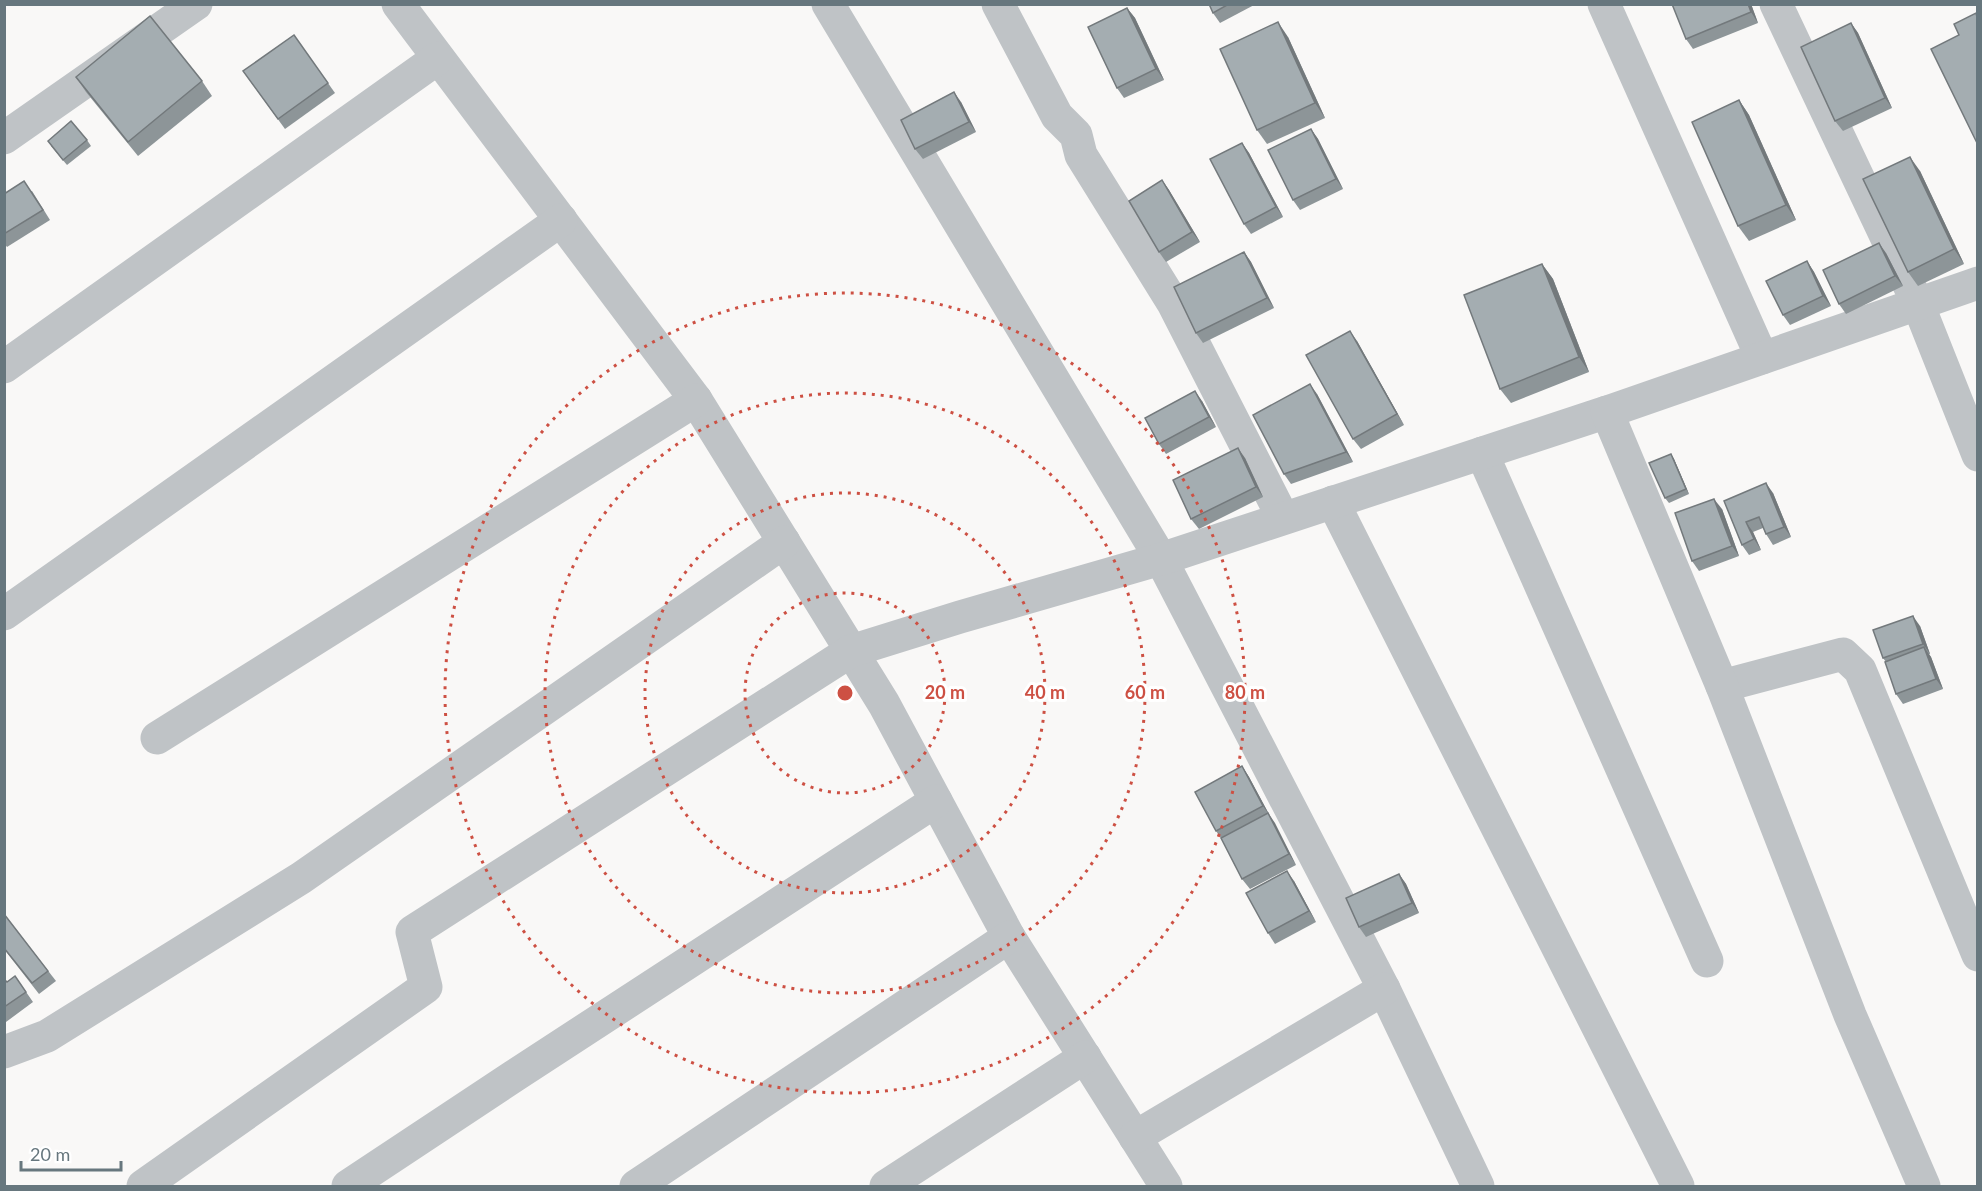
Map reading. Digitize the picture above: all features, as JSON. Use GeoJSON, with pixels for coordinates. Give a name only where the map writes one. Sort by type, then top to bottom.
{"type":"FeatureCollection","features":[{"type":"Feature","properties":{"kind":"street"},"geometry":{"type":"LineString","coordinates":[[4,138],[196,4]]}},
{"type":"Feature","properties":{"kind":"street"},"geometry":{"type":"LineString","coordinates":[[398,4],[696,400],[884,704],[1009,937],[1166,1186]]}},
{"type":"Feature","properties":{"kind":"street"},"geometry":{"type":"LineString","coordinates":[[828,4],[1161,559],[1384,989],[1474,1185]]}},
{"type":"Feature","properties":{"kind":"street"},"geometry":{"type":"LineString","coordinates":[[998,4],[1057,116],[1076,135],[1081,155],[1173,303],[1283,518]]}},
{"type":"Feature","properties":{"kind":"street"},"geometry":{"type":"LineString","coordinates":[[1604,4],[1762,358]]}},
{"type":"Feature","properties":{"kind":"street"},"geometry":{"type":"LineString","coordinates":[[1776,4],[1918,304],[1977,455]]}},
{"type":"Feature","properties":{"kind":"street"},"geometry":{"type":"LineString","coordinates":[[4,367],[438,58]]}},
{"type":"Feature","properties":{"kind":"street"},"geometry":{"type":"LineString","coordinates":[[4,614],[561,220]]}},
{"type":"Feature","properties":{"kind":"street"},"geometry":{"type":"LineString","coordinates":[[143,1186],[426,987],[412,932],[851,651],[1161,559],[1607,412],[1977,283]]}},
{"type":"Feature","properties":{"kind":"street"},"geometry":{"type":"LineString","coordinates":[[157,738],[696,400]]}},
{"type":"Feature","properties":{"kind":"street"},"geometry":{"type":"LineString","coordinates":[[1607,412],[1722,686],[1850,1015],[1924,1186]]}},
{"type":"Feature","properties":{"kind":"street"},"geometry":{"type":"LineString","coordinates":[[1482,453],[1707,961]]}},
{"type":"Feature","properties":{"kind":"street"},"geometry":{"type":"LineString","coordinates":[[1333,502],[1678,1186]]}},
{"type":"Feature","properties":{"kind":"street"},"geometry":{"type":"LineString","coordinates":[[4,1052],[46,1036],[301,878],[784,542]]}},
{"type":"Feature","properties":{"kind":"street"},"geometry":{"type":"LineString","coordinates":[[1722,686],[1843,654],[1860,670],[1977,954]]}},
{"type":"Feature","properties":{"kind":"street"},"geometry":{"type":"LineString","coordinates":[[348,1186],[936,801]]}},
{"type":"Feature","properties":{"kind":"street"},"geometry":{"type":"LineString","coordinates":[[636,1186],[1009,937]]}},
{"type":"Feature","properties":{"kind":"street"},"geometry":{"type":"LineString","coordinates":[[1135,1137],[1384,989]]}},
{"type":"Feature","properties":{"kind":"street"},"geometry":{"type":"LineString","coordinates":[[886,1186],[1085,1058]]}},
{"type":"Feature","properties":{"kind":"building"},"geometry":{"type":"Polygon","coordinates":[[[1209,4],[1229,4],[1213,13],[1209,4]]]}},
{"type":"Feature","properties":{"kind":"building"},"geometry":{"type":"Polygon","coordinates":[[[1672,4],[1748,4],[1751,12],[1686,39],[1672,4]]]}},
{"type":"Feature","properties":{"kind":"building"},"geometry":{"type":"Polygon","coordinates":[[[1127,8],[1156,69],[1117,88],[1088,27],[1127,8]]]}},
{"type":"Feature","properties":{"kind":"building"},"geometry":{"type":"Polygon","coordinates":[[[1976,13],[1977,143],[1931,49],[1959,35],[1954,24],[1976,13]]]}},
{"type":"Feature","properties":{"kind":"building"},"geometry":{"type":"Polygon","coordinates":[[[150,16],[202,81],[128,142],[76,77],[150,16]]]}},
{"type":"Feature","properties":{"kind":"building"},"geometry":{"type":"Polygon","coordinates":[[[1278,22],[1315,103],[1257,130],[1220,49],[1278,22]]]}},
{"type":"Feature","properties":{"kind":"building"},"geometry":{"type":"Polygon","coordinates":[[[1851,23],[1885,98],[1835,121],[1801,47],[1851,23]]]}},
{"type":"Feature","properties":{"kind":"building"},"geometry":{"type":"Polygon","coordinates":[[[294,35],[328,83],[278,119],[243,71],[294,35]]]}},
{"type":"Feature","properties":{"kind":"building"},"geometry":{"type":"Polygon","coordinates":[[[954,92],[969,122],[915,149],[901,120],[954,92]]]}},
{"type":"Feature","properties":{"kind":"building"},"geometry":{"type":"Polygon","coordinates":[[[1739,100],[1786,205],[1738,226],[1692,122],[1739,100]]]}},
{"type":"Feature","properties":{"kind":"building"},"geometry":{"type":"Polygon","coordinates":[[[71,121],[87,140],[63,160],[48,141],[71,121]]]}},
{"type":"Feature","properties":{"kind":"building"},"geometry":{"type":"Polygon","coordinates":[[[1311,129],[1336,179],[1293,200],[1268,150],[1311,129]]]}},
{"type":"Feature","properties":{"kind":"building"},"geometry":{"type":"Polygon","coordinates":[[[1242,143],[1276,207],[1244,224],[1210,159],[1242,143]]]}},
{"type":"Feature","properties":{"kind":"building"},"geometry":{"type":"Polygon","coordinates":[[[1910,157],[1954,249],[1908,272],[1863,179],[1910,157]]]}},
{"type":"Feature","properties":{"kind":"building"},"geometry":{"type":"Polygon","coordinates":[[[1162,180],[1192,232],[1159,252],[1129,201],[1162,180]]]}},
{"type":"Feature","properties":{"kind":"building"},"geometry":{"type":"Polygon","coordinates":[[[24,181],[43,210],[4,234],[4,194],[24,181]]]}},
{"type":"Feature","properties":{"kind":"building"},"geometry":{"type":"Polygon","coordinates":[[[1879,243],[1895,276],[1839,304],[1823,270],[1879,243]]]}},
{"type":"Feature","properties":{"kind":"building"},"geometry":{"type":"Polygon","coordinates":[[[1244,252],[1267,298],[1196,333],[1174,287],[1244,252]]]}},
{"type":"Feature","properties":{"kind":"building"},"geometry":{"type":"Polygon","coordinates":[[[1807,261],[1823,296],[1783,315],[1766,281],[1807,261]]]}},
{"type":"Feature","properties":{"kind":"building"},"geometry":{"type":"Polygon","coordinates":[[[1542,264],[1579,357],[1500,389],[1464,295],[1542,264]]]}},
{"type":"Feature","properties":{"kind":"building"},"geometry":{"type":"Polygon","coordinates":[[[1350,331],[1397,414],[1353,439],[1306,355],[1350,331]]]}},
{"type":"Feature","properties":{"kind":"building"},"geometry":{"type":"Polygon","coordinates":[[[1310,384],[1346,452],[1284,474],[1253,415],[1310,384]]]}},
{"type":"Feature","properties":{"kind":"building"},"geometry":{"type":"Polygon","coordinates":[[[1195,391],[1209,417],[1159,444],[1145,418],[1195,391]]]}},
{"type":"Feature","properties":{"kind":"building"},"geometry":{"type":"Polygon","coordinates":[[[1238,448],[1256,487],[1191,519],[1173,480],[1238,448]]]}},
{"type":"Feature","properties":{"kind":"building"},"geometry":{"type":"Polygon","coordinates":[[[1671,454],[1686,489],[1665,498],[1649,463],[1671,454]]]}},
{"type":"Feature","properties":{"kind":"building"},"geometry":{"type":"Polygon","coordinates":[[[1766,483],[1784,527],[1766,534],[1759,517],[1746,522],[1754,539],[1742,545],[1724,501],[1766,483]]]}},
{"type":"Feature","properties":{"kind":"building"},"geometry":{"type":"Polygon","coordinates":[[[1714,499],[1732,546],[1692,561],[1675,513],[1714,499]]]}},
{"type":"Feature","properties":{"kind":"building"},"geometry":{"type":"Polygon","coordinates":[[[1913,616],[1923,644],[1883,658],[1873,630],[1913,616]]]}},
{"type":"Feature","properties":{"kind":"building"},"geometry":{"type":"Polygon","coordinates":[[[1924,647],[1936,679],[1896,694],[1885,662],[1924,647]]]}},
{"type":"Feature","properties":{"kind":"building"},"geometry":{"type":"Polygon","coordinates":[[[1242,766],[1263,806],[1216,831],[1195,792],[1242,766]]]}},
{"type":"Feature","properties":{"kind":"building"},"geometry":{"type":"Polygon","coordinates":[[[1268,813],[1289,854],[1242,879],[1221,838],[1268,813]]]}},
{"type":"Feature","properties":{"kind":"building"},"geometry":{"type":"Polygon","coordinates":[[[1287,871],[1309,911],[1268,933],[1246,893],[1287,871]]]}},
{"type":"Feature","properties":{"kind":"building"},"geometry":{"type":"Polygon","coordinates":[[[1399,874],[1412,903],[1359,927],[1346,898],[1399,874]]]}},
{"type":"Feature","properties":{"kind":"building"},"geometry":{"type":"Polygon","coordinates":[[[4,914],[48,971],[32,983],[4,948],[4,914]]]}},
{"type":"Feature","properties":{"kind":"building"},"geometry":{"type":"Polygon","coordinates":[[[15,976],[26,992],[4,1007],[4,979],[7,982],[15,976]]]}}]}
